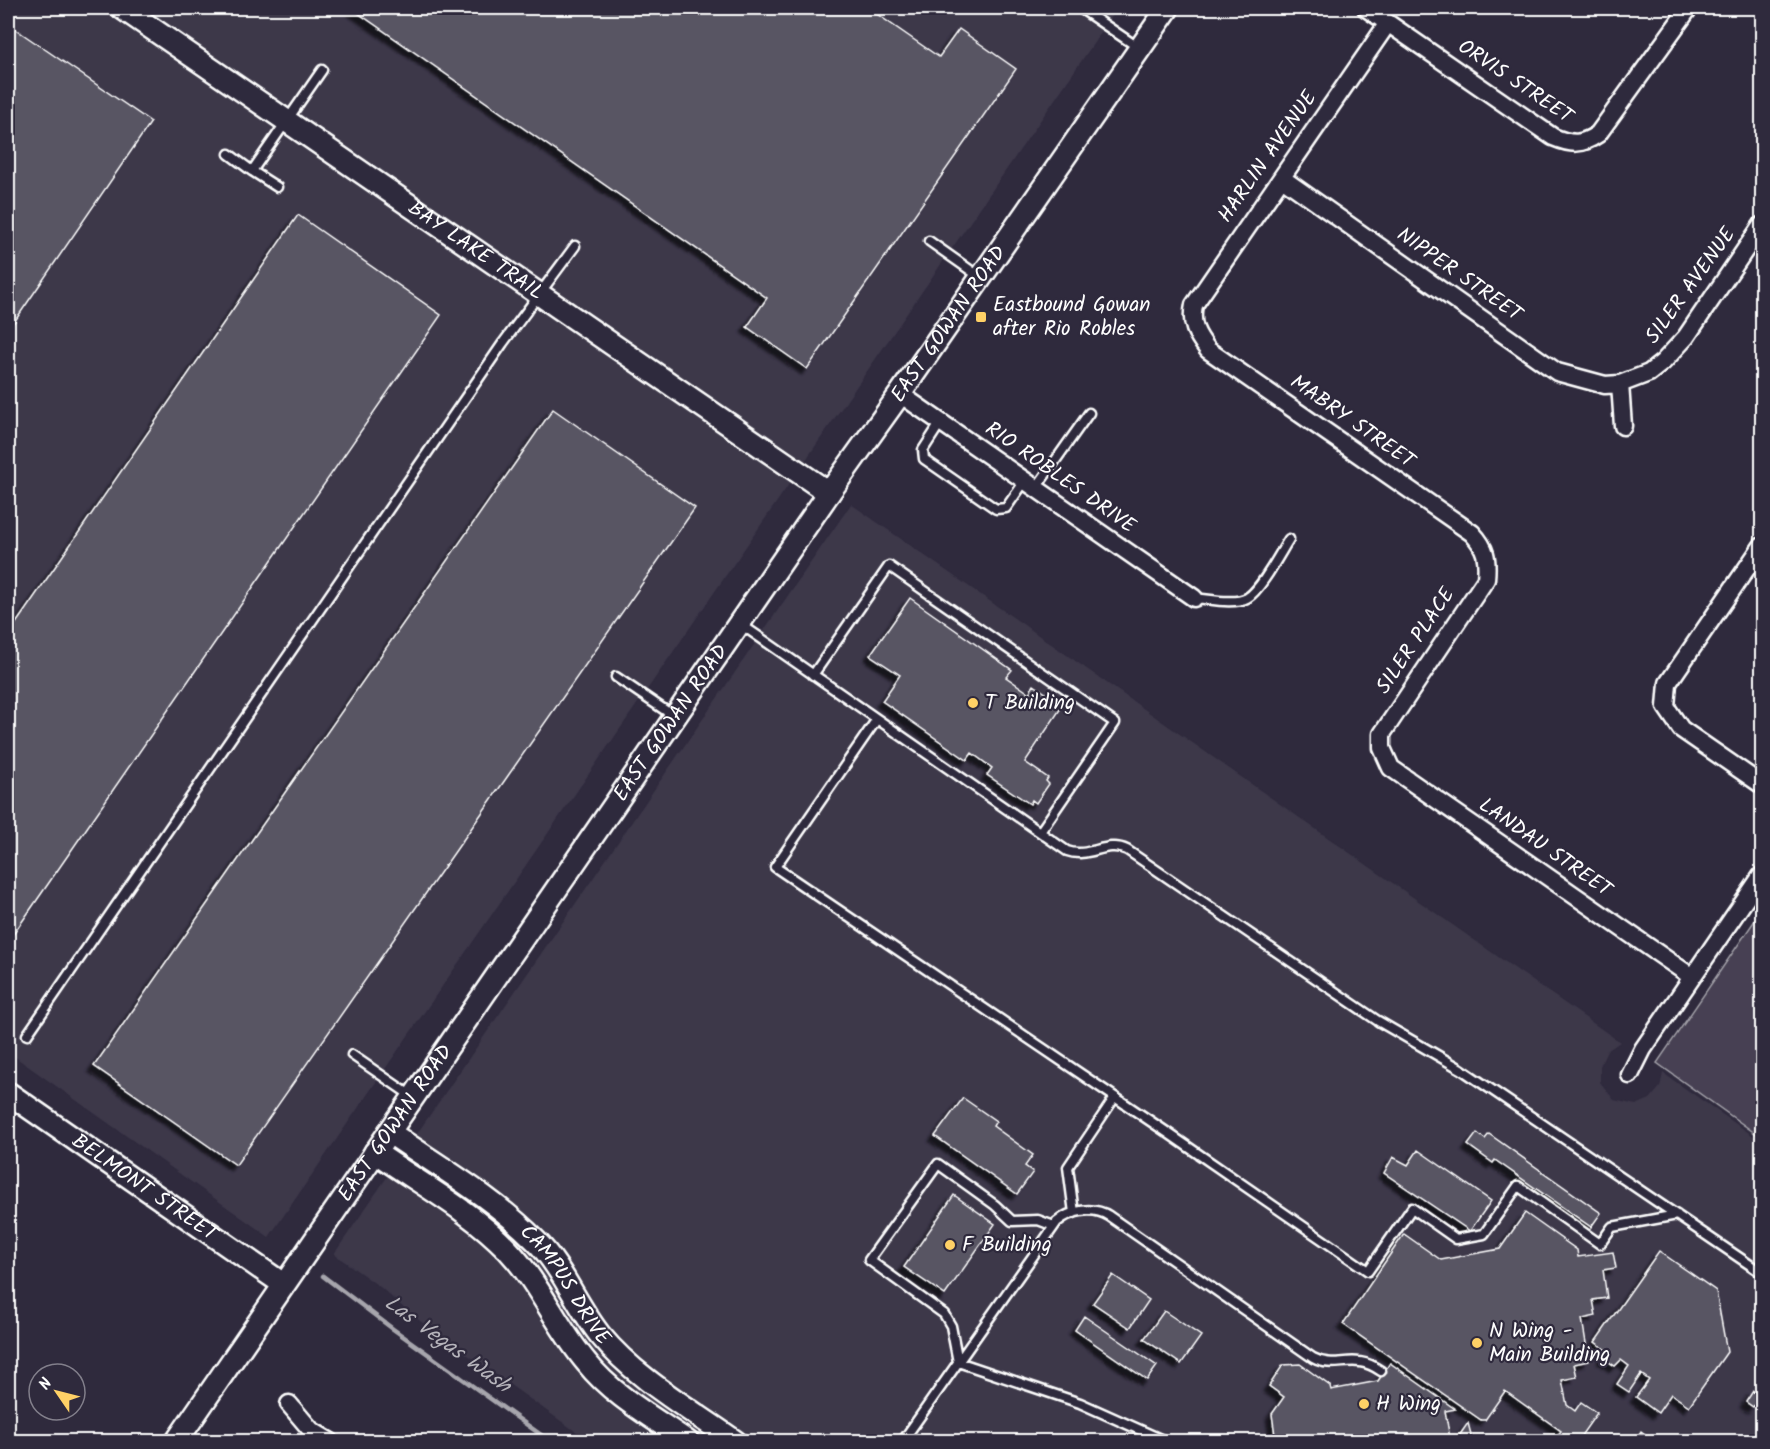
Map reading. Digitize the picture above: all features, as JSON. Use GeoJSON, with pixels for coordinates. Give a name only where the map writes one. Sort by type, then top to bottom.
{"type":"FeatureCollection","features":[{"type":"Feature","properties":{"kind":"street","name":"BAY LAKE TRAIL"},"geometry":{"type":"LineString","coordinates":[[122,8],[829,492]]}},
{"type":"Feature","properties":{"kind":"street","name":"EAST GOWAN ROAD"},"geometry":{"type":"LineString","coordinates":[[176,1442],[829,492],[900,394],[1168,8]]}},
{"type":"Feature","properties":{"kind":"street","name":"ORVIS STREET"},"geometry":{"type":"LineString","coordinates":[[1366,8],[1553,137],[1567,143],[1583,144],[1598,134],[1689,8]]}},
{"type":"Feature","properties":{"kind":"street","name":"HARLIN AVENUE"},"geometry":{"type":"LineString","coordinates":[[1191,319],[1194,305],[1388,23]]}},
{"type":"Feature","properties":{"kind":"street","name":"NIPPER STREET"},"geometry":{"type":"LineString","coordinates":[[1282,178],[1557,372],[1605,385],[1620,384]]}},
{"type":"Feature","properties":{"kind":"street","name":"SILER AVENUE"},"geometry":{"type":"LineString","coordinates":[[1620,384],[1648,373],[1663,363],[1686,337],[1762,225]]}},
{"type":"Feature","properties":{"kind":"street","name":"MABRY STREET"},"geometry":{"type":"LineString","coordinates":[[1191,319],[1196,334],[1208,350],[1472,533],[1484,546],[1488,560]]}},
{"type":"Feature","properties":{"kind":"street"},"geometry":{"type":"LineString","coordinates":[[1620,384],[1623,426]]}},
{"type":"Feature","properties":{"kind":"street","name":"RIO ROBLES DRIVE"},"geometry":{"type":"LineString","coordinates":[[900,394],[1194,598]]}},
{"type":"Feature","properties":{"kind":"street"},"geometry":{"type":"LineString","coordinates":[[1762,546],[1668,683],[1666,707],[1681,729],[1762,785]]}},
{"type":"Feature","properties":{"kind":"street","name":"SILER PLACE"},"geometry":{"type":"LineString","coordinates":[[1382,748],[1382,734],[1486,579],[1488,560]]}},
{"type":"Feature","properties":{"kind":"street","name":"LANDAU STREET"},"geometry":{"type":"LineString","coordinates":[[1382,748],[1391,768],[1692,977]]}},
{"type":"Feature","properties":{"kind":"street"},"geometry":{"type":"LineString","coordinates":[[1630,1075],[1643,1049],[1762,874]]}},
{"type":"Feature","properties":{"kind":"street","name":"BELMONT STREET"},"geometry":{"type":"LineString","coordinates":[[8,1093],[283,1284]]}},
{"type":"Feature","properties":{"kind":"street","name":"CAMPUS DRIVE"},"geometry":{"type":"LineString","coordinates":[[389,1132],[488,1200],[526,1231],[553,1262],[591,1323],[618,1355],[643,1376],[736,1442]]}},
{"type":"Feature","properties":{"kind":"street","name":"CAMPUS DRIVE"},"geometry":{"type":"LineString","coordinates":[[375,1152],[495,1238],[534,1282],[562,1329],[592,1369],[610,1387],[688,1442]]}},
{"type":"Feature","properties":{"kind":"street"},"geometry":{"type":"LineString","coordinates":[[289,1404],[311,1430],[331,1442]]}},
{"type":"Feature","properties":{"kind":"lane"},"geometry":{"type":"LineString","coordinates":[[1080,8],[1139,49]]}},
{"type":"Feature","properties":{"kind":"lane"},"geometry":{"type":"LineString","coordinates":[[252,171],[322,70]]}},
{"type":"Feature","properties":{"kind":"lane"},"geometry":{"type":"LineString","coordinates":[[229,154],[277,187]]}},
{"type":"Feature","properties":{"kind":"lane"},"geometry":{"type":"LineString","coordinates":[[929,241],[981,278]]}},
{"type":"Feature","properties":{"kind":"lane"},"geometry":{"type":"LineString","coordinates":[[27,1035],[538,293],[575,246]]}},
{"type":"Feature","properties":{"kind":"lane"},"geometry":{"type":"LineString","coordinates":[[941,422],[923,450],[924,459],[996,509],[1006,508],[1031,485],[1089,413]]}},
{"type":"Feature","properties":{"kind":"lane"},"geometry":{"type":"LineString","coordinates":[[1194,598],[1236,600],[1247,598],[1255,590],[1289,539]]}},
{"type":"Feature","properties":{"kind":"lane"},"geometry":{"type":"LineString","coordinates":[[813,675],[889,566],[1096,709],[1115,723],[1040,832]]}},
{"type":"Feature","properties":{"kind":"lane"},"geometry":{"type":"LineString","coordinates":[[739,623],[1067,851],[1091,854],[1109,846],[1127,850],[1378,1021],[1461,1069],[1762,1273]]}},
{"type":"Feature","properties":{"kind":"lane"},"geometry":{"type":"LineString","coordinates":[[616,677],[675,717]]}},
{"type":"Feature","properties":{"kind":"lane"},"geometry":{"type":"LineString","coordinates":[[877,719],[775,867],[1368,1271],[1412,1208],[1456,1239],[1484,1234],[1518,1186],[1600,1244],[1612,1227],[1677,1215]]}},
{"type":"Feature","properties":{"kind":"lane"},"geometry":{"type":"LineString","coordinates":[[352,1055],[414,1097]]}},
{"type":"Feature","properties":{"kind":"lane"},"geometry":{"type":"LineString","coordinates":[[1074,1213],[1068,1167],[1115,1097]]}},
{"type":"Feature","properties":{"kind":"lane"},"geometry":{"type":"LineString","coordinates":[[958,1362],[951,1326],[944,1314],[869,1260],[938,1164],[995,1205],[1007,1218],[1017,1222],[1043,1221],[1054,1226]]}},
{"type":"Feature","properties":{"kind":"lane"},"geometry":{"type":"LineString","coordinates":[[902,1442],[1054,1226],[1062,1218],[1092,1210],[1103,1212],[1266,1328],[1317,1361],[1364,1361],[1381,1371]]}},
{"type":"Feature","properties":{"kind":"lane"},"geometry":{"type":"LineString","coordinates":[[958,1362],[1071,1400],[1167,1442]]}},
{"type":"Feature","properties":{"kind":"shaded area"},"geometry":{"type":"Polygon","coordinates":[[[8,8],[1118,8],[269,1237],[8,1052],[8,8]]]}},
{"type":"Feature","properties":{"kind":"shaded area"},"geometry":{"type":"Polygon","coordinates":[[[851,504],[1620,1042],[1607,1051],[1600,1066],[1600,1082],[1614,1100],[1636,1105],[1650,1099],[1660,1087],[1663,1073],[1762,1142],[1762,1441],[589,1441],[413,1316],[380,1287],[334,1254],[851,504]]]}},
{"type":"Feature","properties":{"kind":"shaded area"},"geometry":{"type":"Polygon","coordinates":[[[1762,910],[1762,1138],[1657,1063],[1762,910]]]}},
{"type":"Feature","properties":{"kind":"building"},"geometry":{"type":"Polygon","coordinates":[[[351,8],[868,8],[939,57],[959,29],[1016,69],[807,369],[747,327],[767,298],[351,8]]]}},
{"type":"Feature","properties":{"kind":"building"},"geometry":{"type":"Polygon","coordinates":[[[8,24],[151,122],[8,331],[8,24]]]}},
{"type":"Feature","properties":{"kind":"building"},"geometry":{"type":"Polygon","coordinates":[[[298,215],[441,315],[8,942],[8,635],[298,215]]]}},
{"type":"Feature","properties":{"kind":"building"},"geometry":{"type":"Polygon","coordinates":[[[553,409],[695,508],[236,1165],[94,1066],[553,409]]]}},
{"type":"Feature","properties":{"kind":"building","name":"T Building"},"geometry":{"type":"Polygon","coordinates":[[[910,598],[1012,670],[1006,677],[1029,693],[1034,685],[1063,705],[1025,762],[1048,778],[1046,781],[1049,784],[1036,803],[1032,800],[1030,804],[987,775],[992,768],[972,753],[967,760],[882,701],[900,675],[870,655],[910,598]]]}},
{"type":"Feature","properties":{"kind":"building"},"geometry":{"type":"Polygon","coordinates":[[[963,1098],[996,1121],[993,1126],[1033,1155],[1025,1166],[1033,1172],[1017,1194],[935,1136],[963,1098]]]}},
{"type":"Feature","properties":{"kind":"building"},"geometry":{"type":"Polygon","coordinates":[[[1477,1133],[1485,1139],[1489,1134],[1601,1213],[1591,1227],[1495,1160],[1493,1163],[1468,1145],[1477,1133]]]}},
{"type":"Feature","properties":{"kind":"building"},"geometry":{"type":"Polygon","coordinates":[[[1418,1150],[1491,1201],[1470,1231],[1384,1173],[1393,1157],[1408,1165],[1418,1150]]]}},
{"type":"Feature","properties":{"kind":"building","name":"F Building"},"geometry":{"type":"Polygon","coordinates":[[[954,1195],[995,1224],[945,1295],[904,1267],[954,1195]]]}},
{"type":"Feature","properties":{"kind":"building","name":"N Wing - Main Building"},"geometry":{"type":"Polygon","coordinates":[[[1525,1213],[1577,1250],[1578,1257],[1613,1252],[1616,1268],[1603,1270],[1607,1298],[1593,1300],[1596,1316],[1582,1319],[1589,1361],[1574,1364],[1577,1377],[1562,1380],[1567,1405],[1575,1411],[1581,1402],[1597,1413],[1580,1437],[1586,1442],[1553,1442],[1561,1431],[1505,1391],[1485,1420],[1481,1420],[1343,1324],[1404,1234],[1441,1260],[1500,1249],[1525,1213]]]}},
{"type":"Feature","properties":{"kind":"building"},"geometry":{"type":"Polygon","coordinates":[[[1659,1251],[1716,1291],[1727,1352],[1689,1406],[1671,1394],[1658,1413],[1636,1397],[1649,1380],[1641,1374],[1629,1392],[1617,1384],[1629,1366],[1621,1360],[1615,1366],[1603,1358],[1606,1350],[1595,1342],[1659,1251]]]}},
{"type":"Feature","properties":{"kind":"building"},"geometry":{"type":"Polygon","coordinates":[[[1113,1275],[1149,1300],[1130,1328],[1093,1303],[1113,1275]]]}},
{"type":"Feature","properties":{"kind":"building"},"geometry":{"type":"Polygon","coordinates":[[[1164,1311],[1201,1336],[1181,1364],[1144,1339],[1164,1311]]]}},
{"type":"Feature","properties":{"kind":"building"},"geometry":{"type":"Polygon","coordinates":[[[1084,1316],[1157,1366],[1147,1380],[1075,1330],[1084,1316]]]}},
{"type":"Feature","properties":{"kind":"building","name":"H Wing"},"geometry":{"type":"Polygon","coordinates":[[[1390,1363],[1455,1409],[1445,1411],[1450,1438],[1459,1436],[1468,1423],[1473,1442],[1276,1442],[1272,1414],[1284,1397],[1269,1386],[1283,1365],[1300,1364],[1330,1386],[1331,1390],[1378,1381],[1390,1363]]]}},
{"type":"Feature","properties":{"kind":"building"},"geometry":{"type":"Polygon","coordinates":[[[1753,1391],[1761,1396],[1753,1407],[1746,1402],[1753,1391]]]}},
{"type":"Feature","properties":{"kind":"building"},"geometry":{"type":"Polygon","coordinates":[[[1641,1431],[1656,1442],[1634,1442],[1641,1431]]]}},
{"type":"Feature","properties":{"kind":"waterway","name":"Las Vegas Wash"},"geometry":{"type":"LineString","coordinates":[[323,1276],[551,1442]]}},
{"type":"Feature","properties":{"kind":"place","name":"Eastbound Gowan after Rio Robles"},"geometry":{"type":"Point","coordinates":[981,317]}},
{"type":"Feature","properties":{"kind":"place","name":"T Building"},"geometry":{"type":"Point","coordinates":[973,703]}},
{"type":"Feature","properties":{"kind":"place","name":"F Building"},"geometry":{"type":"Point","coordinates":[950,1245]}},
{"type":"Feature","properties":{"kind":"place","name":"N Wing - Main Building"},"geometry":{"type":"Point","coordinates":[1477,1343]}},
{"type":"Feature","properties":{"kind":"place","name":"H Wing"},"geometry":{"type":"Point","coordinates":[1364,1404]}}]}
